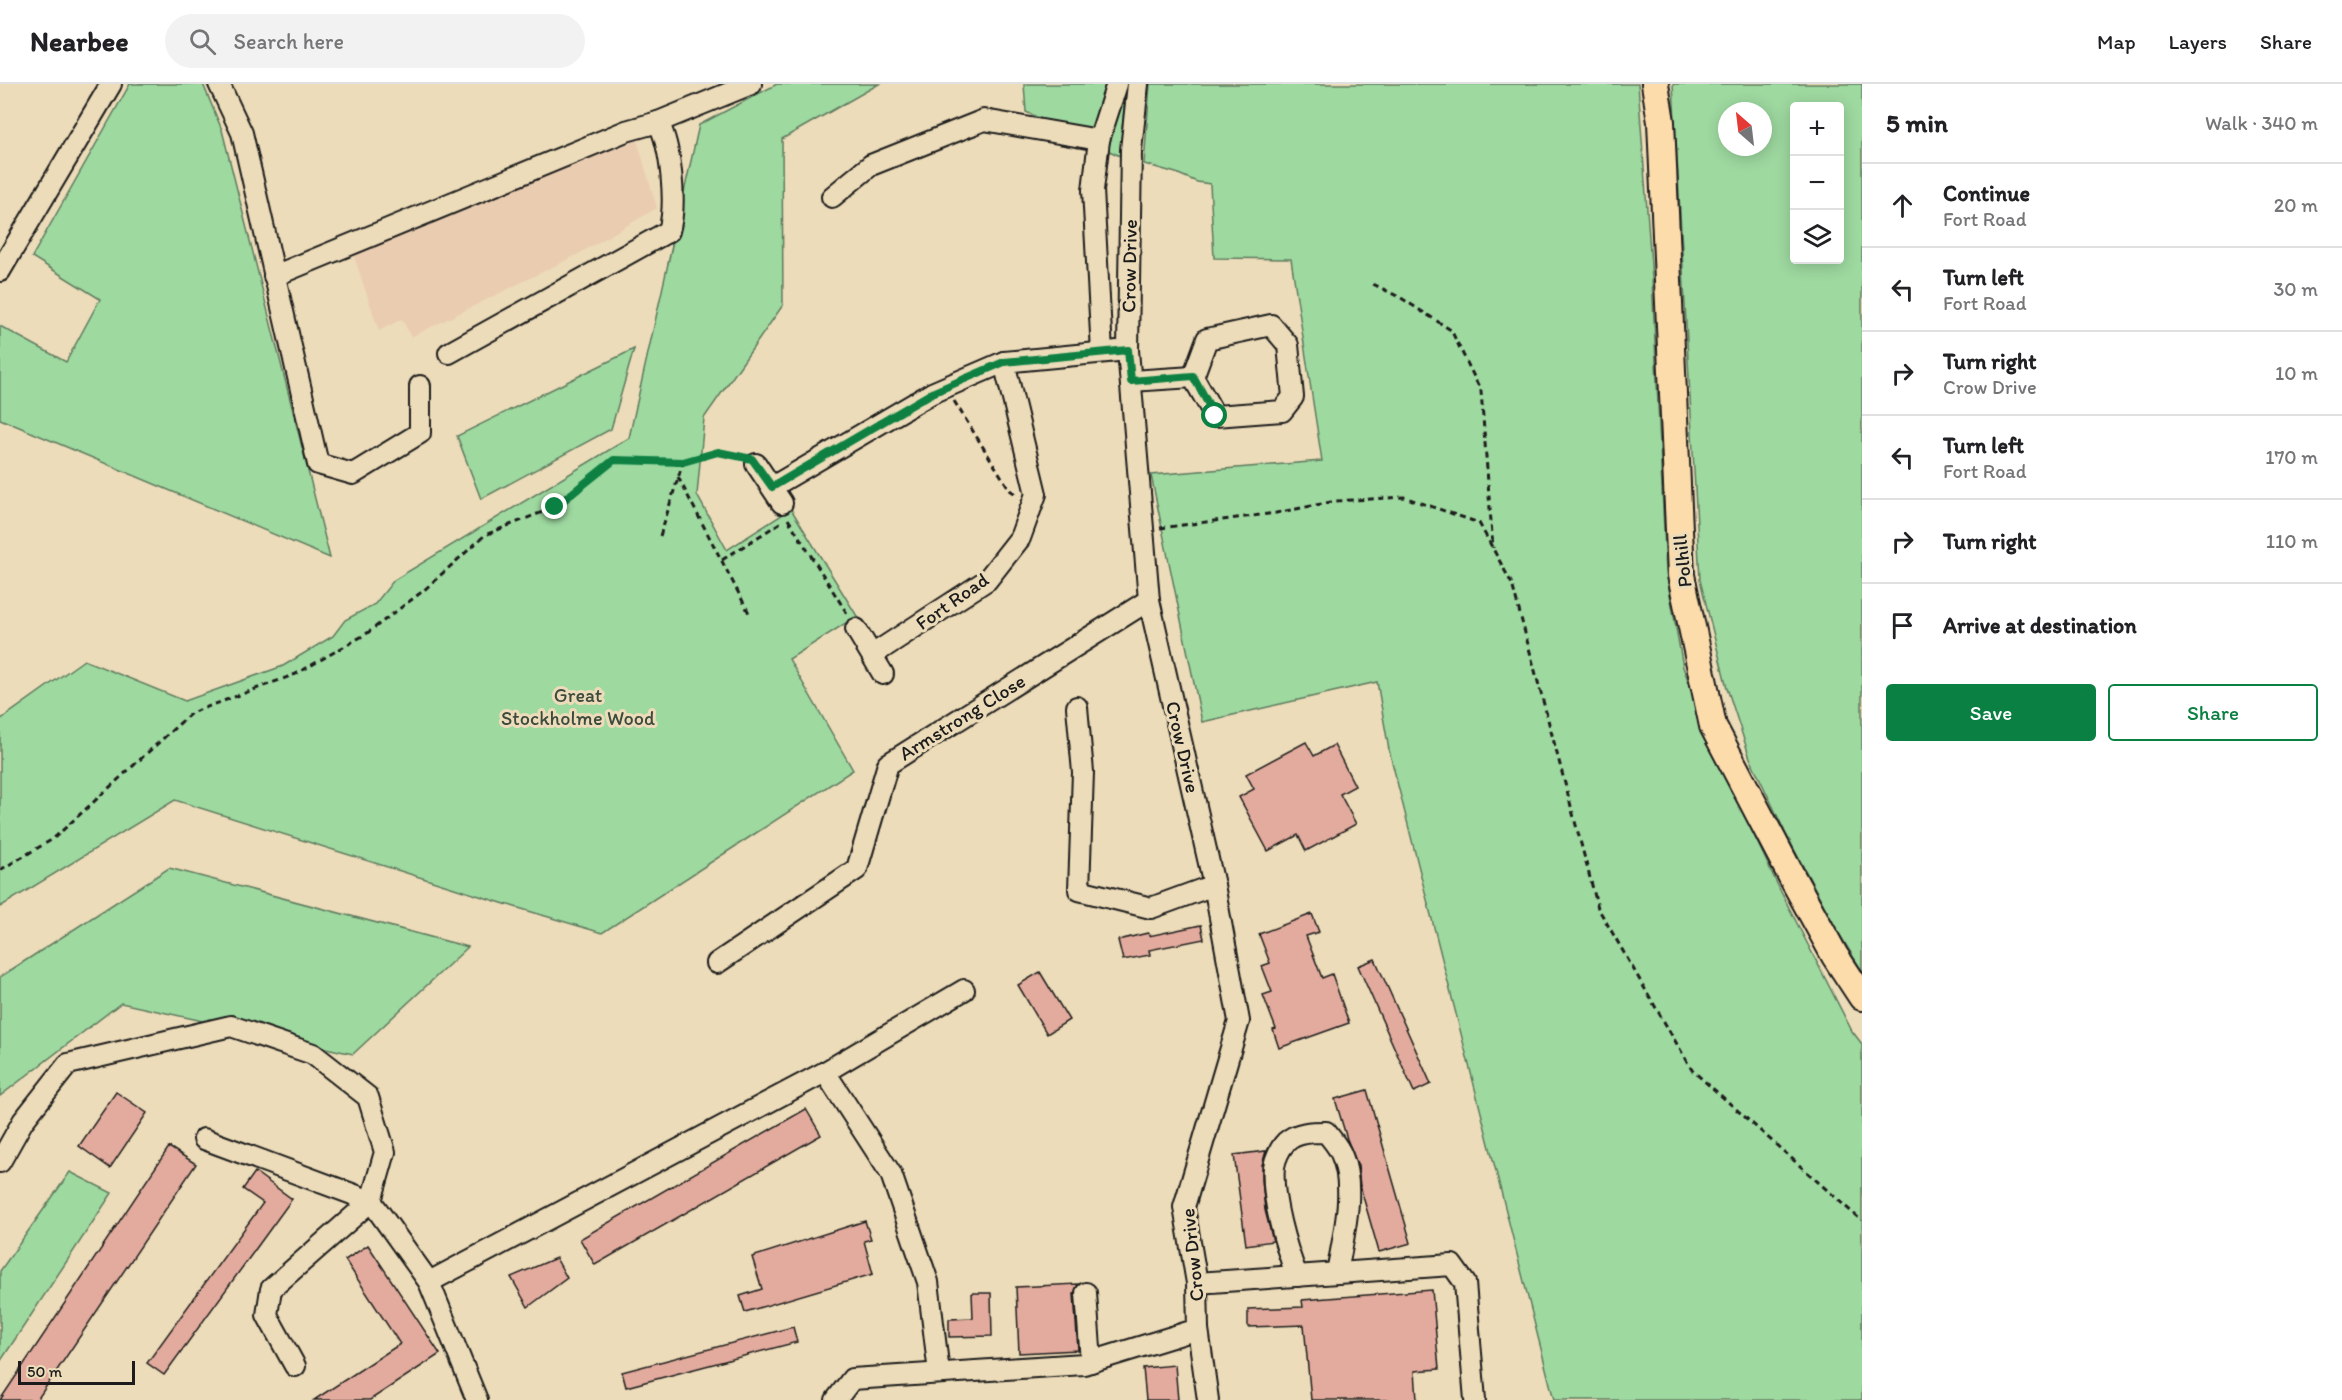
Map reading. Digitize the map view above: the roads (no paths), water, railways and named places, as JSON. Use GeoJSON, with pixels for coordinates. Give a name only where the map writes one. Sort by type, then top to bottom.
{"type":"FeatureCollection","features":[{"type":"Feature","properties":{"kind":"main road","name":"Polhill"},"geometry":{"type":"LineString","coordinates":[[1655,84],[1661,122],[1681,575],[1713,726],[1792,879],[1835,956],[1862,998]]}},
{"type":"Feature","properties":{"kind":"street"},"geometry":{"type":"LineString","coordinates":[[0,271],[111,84]]}},
{"type":"Feature","properties":{"kind":"street"},"geometry":{"type":"LineString","coordinates":[[219,84],[242,133],[318,464],[353,474],[420,433],[420,386]]}},
{"type":"Feature","properties":{"kind":"street"},"geometry":{"type":"LineString","coordinates":[[274,276],[626,131],[658,122],[751,84]]}},
{"type":"Feature","properties":{"kind":"street"},"geometry":{"type":"LineString","coordinates":[[1102,352],[1093,190],[1099,140],[1117,84]]}},
{"type":"Feature","properties":{"kind":"street","name":"Crow Drive"},"geometry":{"type":"LineString","coordinates":[[1138,84],[1131,150],[1128,350],[1149,600],[1214,885],[1239,1021],[1184,1207],[1197,1283],[1198,1329],[1208,1400]]}},
{"type":"Feature","properties":{"kind":"street"},"geometry":{"type":"LineString","coordinates":[[832,197],[871,165],[984,120],[1099,140]]}},
{"type":"Feature","properties":{"kind":"street"},"geometry":{"type":"LineString","coordinates":[[449,353],[669,231],[672,220],[669,161],[665,135],[658,122]]}},
{"type":"Feature","properties":{"kind":"street"},"geometry":{"type":"LineString","coordinates":[[1271,325],[1288,345],[1293,397],[1282,411],[1215,416],[1193,376],[1207,339],[1271,325]]}},
{"type":"Feature","properties":{"kind":"street"},"geometry":{"type":"LineString","coordinates":[[756,464],[777,495],[932,393],[1004,362],[1128,350]]}},
{"type":"Feature","properties":{"kind":"street","name":"Fort Road"},"geometry":{"type":"LineString","coordinates":[[872,655],[987,580],[1020,538],[1036,494],[1004,362]]}},
{"type":"Feature","properties":{"kind":"street"},"geometry":{"type":"LineString","coordinates":[[1131,381],[1193,376]]}},
{"type":"Feature","properties":{"kind":"street","name":"Armstrong Close"},"geometry":{"type":"LineString","coordinates":[[717,963],[857,869],[888,764],[1149,600]]}},
{"type":"Feature","properties":{"kind":"street"},"geometry":{"type":"LineString","coordinates":[[856,628],[883,674]]}},
{"type":"Feature","properties":{"kind":"street"},"geometry":{"type":"LineString","coordinates":[[1077,707],[1083,772],[1079,890],[1151,908],[1214,885]]}},
{"type":"Feature","properties":{"kind":"street"},"geometry":{"type":"LineString","coordinates":[[429,1282],[825,1072],[964,990]]}},
{"type":"Feature","properties":{"kind":"street"},"geometry":{"type":"LineString","coordinates":[[0,1162],[23,1122],[68,1064],[231,1026],[313,1054],[368,1097],[385,1152],[371,1201],[271,1290],[267,1315],[295,1366]]}},
{"type":"Feature","properties":{"kind":"street"},"geometry":{"type":"LineString","coordinates":[[825,1072],[891,1174],[928,1282],[939,1373]]}},
{"type":"Feature","properties":{"kind":"street"},"geometry":{"type":"LineString","coordinates":[[1297,1276],[1286,1248],[1280,1221],[1274,1166],[1278,1154],[1287,1142],[1306,1132],[1326,1132],[1343,1157],[1349,1187],[1337,1274]]}},
{"type":"Feature","properties":{"kind":"street"},"geometry":{"type":"LineString","coordinates":[[204,1138],[371,1201],[429,1282],[477,1400]]}},
{"type":"Feature","properties":{"kind":"street"},"geometry":{"type":"LineString","coordinates":[[1197,1283],[1452,1265],[1465,1282],[1475,1400]]}},
{"type":"Feature","properties":{"kind":"street"},"geometry":{"type":"LineString","coordinates":[[1086,1293],[1091,1362]]}},
{"type":"Feature","properties":{"kind":"street"},"geometry":{"type":"LineString","coordinates":[[836,1400],[852,1379],[1084,1364],[1198,1329]]}},
{"type":"Feature","properties":{"kind":"park label","name":"Great Stockholme Wood"},"geometry":{"type":"Point","coordinates":[578,706]}}]}
